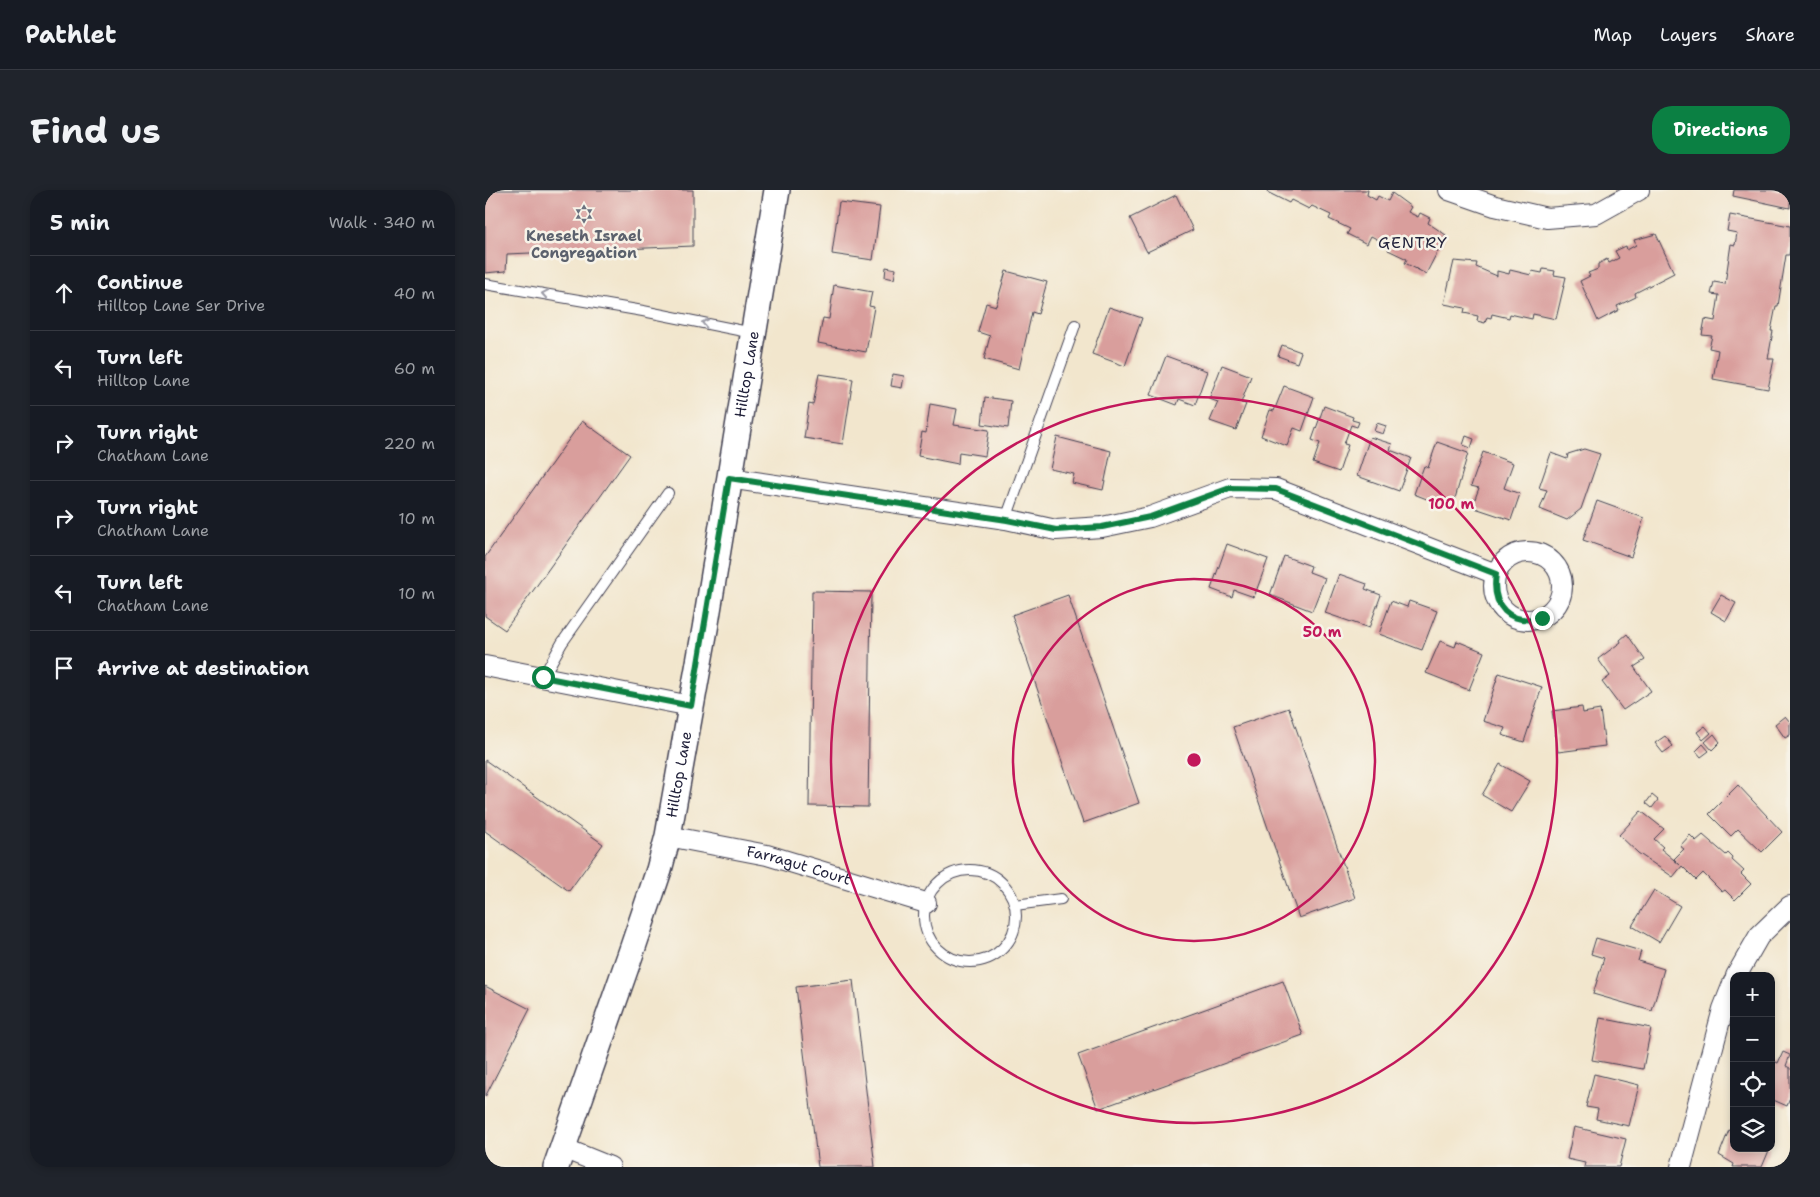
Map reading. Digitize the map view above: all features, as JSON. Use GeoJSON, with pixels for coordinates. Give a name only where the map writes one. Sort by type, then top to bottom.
{"type":"FeatureCollection","features":[{"type":"Feature","properties":{"kind":"street","name":"Hilltop Lane"},"geometry":{"type":"LineString","coordinates":[[559,1157],[657,878],[668,836],[777,190]]}},
{"type":"Feature","properties":{"kind":"street"},"geometry":{"type":"LineString","coordinates":[[1449,190],[1495,206],[1547,218],[1596,214],[1639,190]]}},
{"type":"Feature","properties":{"kind":"street"},"geometry":{"type":"LineString","coordinates":[[729,478],[1007,520],[1056,530],[1102,527],[1150,517],[1230,488],[1276,489],[1496,574]]}},
{"type":"Feature","properties":{"kind":"street"},"geometry":{"type":"LineString","coordinates":[[485,666],[691,706]]}},
{"type":"Feature","properties":{"kind":"street","name":"Farragut Court"},"geometry":{"type":"LineString","coordinates":[[668,836],[767,855],[926,903]]}},
{"type":"Feature","properties":{"kind":"street"},"geometry":{"type":"LineString","coordinates":[[1738,972],[1759,936],[1790,906]]}},
{"type":"Feature","properties":{"kind":"street"},"geometry":{"type":"LineString","coordinates":[[1681,1167],[1723,1009],[1730,991]]}},
{"type":"Feature","properties":{"kind":"street"},"geometry":{"type":"LineString","coordinates":[[559,1157],[610,1167]]}},
{"type":"Feature","properties":{"kind":"lane"},"geometry":{"type":"LineString","coordinates":[[485,284],[643,311],[753,333]]}},
{"type":"Feature","properties":{"kind":"lane"},"geometry":{"type":"LineString","coordinates":[[1007,520],[1075,325]]}},
{"type":"Feature","properties":{"kind":"lane"},"geometry":{"type":"LineString","coordinates":[[543,677],[562,643],[668,493]]}},
{"type":"Feature","properties":{"kind":"lane"},"geometry":{"type":"LineString","coordinates":[[972,870],[990,874],[1004,884],[1015,905],[1016,918],[1013,935],[1001,950],[987,959],[969,962],[951,958],[937,947],[927,932],[924,914],[926,903],[939,882],[955,872],[972,870]]}},
{"type":"Feature","properties":{"kind":"lane"},"geometry":{"type":"LineString","coordinates":[[1015,905],[1061,899]]}},
{"type":"Feature","properties":{"kind":"building"},"geometry":{"type":"Polygon","coordinates":[[[485,190],[693,190],[693,246],[507,254],[506,271],[485,273],[485,190]]]}},
{"type":"Feature","properties":{"kind":"building"},"geometry":{"type":"Polygon","coordinates":[[[1268,190],[1368,190],[1367,195],[1376,200],[1378,196],[1388,201],[1392,193],[1411,207],[1408,212],[1418,217],[1420,213],[1430,218],[1428,223],[1446,235],[1426,274],[1405,263],[1407,259],[1388,250],[1390,246],[1371,236],[1367,244],[1347,234],[1350,229],[1329,219],[1331,215],[1312,206],[1309,209],[1291,200],[1289,203],[1267,192],[1268,190]]]}},
{"type":"Feature","properties":{"kind":"building"},"geometry":{"type":"Polygon","coordinates":[[[1734,190],[1790,190],[1790,208],[1733,196],[1734,190]]]}},
{"type":"Feature","properties":{"kind":"building"},"geometry":{"type":"Polygon","coordinates":[[[1176,195],[1193,230],[1147,252],[1130,218],[1176,195]]]}},
{"type":"Feature","properties":{"kind":"building"},"geometry":{"type":"Polygon","coordinates":[[[839,202],[880,207],[873,260],[832,254],[839,202]]]}},
{"type":"Feature","properties":{"kind":"building"},"geometry":{"type":"Polygon","coordinates":[[[1730,215],[1790,226],[1789,255],[1786,255],[1778,306],[1776,306],[1771,331],[1773,331],[1768,359],[1774,359],[1768,389],[1713,379],[1718,350],[1709,348],[1712,336],[1702,335],[1705,319],[1715,321],[1719,295],[1711,294],[1714,282],[1725,284],[1731,244],[1735,245],[1737,233],[1727,231],[1730,215]]]}},
{"type":"Feature","properties":{"kind":"building"},"geometry":{"type":"Polygon","coordinates":[[[1656,234],[1674,273],[1635,293],[1636,297],[1617,306],[1619,310],[1598,321],[1580,281],[1590,276],[1588,273],[1598,269],[1598,264],[1607,259],[1609,263],[1619,258],[1615,251],[1626,246],[1627,250],[1636,245],[1634,240],[1656,234]]]}},
{"type":"Feature","properties":{"kind":"building"},"geometry":{"type":"Polygon","coordinates":[[[1454,261],[1477,263],[1476,267],[1497,276],[1497,271],[1509,274],[1510,270],[1531,275],[1532,271],[1542,273],[1543,269],[1555,271],[1554,275],[1566,277],[1556,319],[1533,314],[1532,319],[1510,314],[1509,318],[1492,314],[1491,318],[1487,317],[1485,323],[1477,321],[1478,316],[1464,313],[1465,308],[1444,304],[1454,261]]]}},
{"type":"Feature","properties":{"kind":"building"},"geometry":{"type":"Polygon","coordinates":[[[886,267],[896,269],[894,279],[885,277],[886,267]]]}},
{"type":"Feature","properties":{"kind":"building"},"geometry":{"type":"Polygon","coordinates":[[[1006,271],[1047,282],[1038,314],[1032,312],[1019,369],[984,359],[990,336],[978,332],[986,303],[996,306],[1006,271]]]}},
{"type":"Feature","properties":{"kind":"building"},"geometry":{"type":"Polygon","coordinates":[[[834,285],[872,292],[869,306],[874,307],[866,352],[818,343],[823,318],[829,319],[834,285]]]}},
{"type":"Feature","properties":{"kind":"building"},"geometry":{"type":"Polygon","coordinates":[[[1109,307],[1142,318],[1125,366],[1092,354],[1109,307]]]}},
{"type":"Feature","properties":{"kind":"building"},"geometry":{"type":"Polygon","coordinates":[[[1282,345],[1301,352],[1297,363],[1278,356],[1282,345]]]}},
{"type":"Feature","properties":{"kind":"building"},"geometry":{"type":"Polygon","coordinates":[[[1166,356],[1207,371],[1195,405],[1179,399],[1177,405],[1151,395],[1166,356]]]}},
{"type":"Feature","properties":{"kind":"building"},"geometry":{"type":"Polygon","coordinates":[[[1222,365],[1251,376],[1241,403],[1246,404],[1236,430],[1210,421],[1218,402],[1209,399],[1222,365]]]}},
{"type":"Feature","properties":{"kind":"building"},"geometry":{"type":"Polygon","coordinates":[[[819,374],[853,379],[843,444],[804,438],[809,404],[813,405],[819,374]]]}},
{"type":"Feature","properties":{"kind":"building"},"geometry":{"type":"Polygon","coordinates":[[[893,374],[904,376],[902,388],[891,386],[893,374]]]}},
{"type":"Feature","properties":{"kind":"building"},"geometry":{"type":"Polygon","coordinates":[[[1284,386],[1314,397],[1302,431],[1294,428],[1287,446],[1261,436],[1270,410],[1274,411],[1284,386]]]}},
{"type":"Feature","properties":{"kind":"building"},"geometry":{"type":"Polygon","coordinates":[[[985,397],[1011,401],[1008,428],[982,424],[985,397]]]}},
{"type":"Feature","properties":{"kind":"building"},"geometry":{"type":"Polygon","coordinates":[[[930,404],[957,409],[954,425],[989,430],[985,456],[959,452],[958,464],[918,456],[922,432],[926,433],[930,404]]]}},
{"type":"Feature","properties":{"kind":"building"},"geometry":{"type":"Polygon","coordinates":[[[1324,406],[1353,417],[1352,420],[1359,422],[1357,427],[1351,425],[1344,444],[1348,445],[1339,472],[1313,463],[1320,443],[1312,440],[1324,406]]]}},
{"type":"Feature","properties":{"kind":"building"},"geometry":{"type":"Polygon","coordinates":[[[582,421],[630,455],[505,630],[485,616],[485,557],[582,421]]]}},
{"type":"Feature","properties":{"kind":"building"},"geometry":{"type":"Polygon","coordinates":[[[1377,423],[1386,426],[1383,434],[1374,431],[1377,423]]]}},
{"type":"Feature","properties":{"kind":"building"},"geometry":{"type":"Polygon","coordinates":[[[1466,436],[1474,439],[1471,448],[1463,445],[1466,436]]]}},
{"type":"Feature","properties":{"kind":"building"},"geometry":{"type":"Polygon","coordinates":[[[1057,437],[1111,451],[1103,490],[1072,483],[1074,474],[1050,469],[1057,437]]]}},
{"type":"Feature","properties":{"kind":"building"},"geometry":{"type":"Polygon","coordinates":[[[1370,437],[1392,444],[1390,450],[1411,458],[1399,491],[1357,476],[1370,437]]]}},
{"type":"Feature","properties":{"kind":"building"},"geometry":{"type":"Polygon","coordinates":[[[1437,442],[1468,453],[1452,509],[1414,494],[1424,466],[1428,468],[1437,442]]]}},
{"type":"Feature","properties":{"kind":"building"},"geometry":{"type":"Polygon","coordinates":[[[1584,449],[1600,454],[1581,509],[1567,520],[1540,509],[1547,490],[1539,488],[1551,453],[1567,459],[1568,454],[1584,449]]]}},
{"type":"Feature","properties":{"kind":"building"},"geometry":{"type":"Polygon","coordinates":[[[1483,452],[1513,463],[1504,488],[1520,494],[1511,520],[1472,507],[1479,488],[1471,486],[1483,452]]]}},
{"type":"Feature","properties":{"kind":"building"},"geometry":{"type":"Polygon","coordinates":[[[1597,501],[1644,518],[1631,557],[1583,540],[1597,501]]]}},
{"type":"Feature","properties":{"kind":"building"},"geometry":{"type":"Polygon","coordinates":[[[1227,544],[1268,559],[1254,597],[1234,590],[1232,597],[1211,589],[1227,544]]]}},
{"type":"Feature","properties":{"kind":"building"},"geometry":{"type":"Polygon","coordinates":[[[1284,556],[1311,566],[1309,572],[1325,578],[1312,611],[1270,595],[1284,556]]]}},
{"type":"Feature","properties":{"kind":"building"},"geometry":{"type":"Polygon","coordinates":[[[1339,574],[1367,584],[1365,589],[1381,595],[1369,628],[1325,613],[1339,574]]]}},
{"type":"Feature","properties":{"kind":"building"},"geometry":{"type":"Polygon","coordinates":[[[812,591],[871,592],[868,807],[809,806],[812,591]]]}},
{"type":"Feature","properties":{"kind":"building"},"geometry":{"type":"Polygon","coordinates":[[[1068,595],[1139,803],[1083,823],[1012,615],[1068,595]]]}},
{"type":"Feature","properties":{"kind":"building"},"geometry":{"type":"Polygon","coordinates":[[[1721,595],[1736,603],[1726,621],[1711,612],[1721,595]]]}},
{"type":"Feature","properties":{"kind":"building"},"geometry":{"type":"Polygon","coordinates":[[[1391,601],[1407,607],[1409,601],[1437,611],[1422,650],[1379,634],[1391,601]]]}},
{"type":"Feature","properties":{"kind":"building"},"geometry":{"type":"Polygon","coordinates":[[[1627,634],[1645,660],[1634,667],[1651,691],[1623,710],[1602,682],[1610,676],[1598,659],[1621,642],[1620,640],[1627,634]]]}},
{"type":"Feature","properties":{"kind":"building"},"geometry":{"type":"Polygon","coordinates":[[[1440,641],[1455,647],[1457,641],[1484,652],[1469,690],[1426,673],[1440,641]]]}},
{"type":"Feature","properties":{"kind":"building"},"geometry":{"type":"Polygon","coordinates":[[[1499,673],[1542,687],[1524,742],[1502,735],[1505,728],[1483,721],[1499,673]]]}},
{"type":"Feature","properties":{"kind":"building"},"geometry":{"type":"Polygon","coordinates":[[[1582,707],[1583,713],[1600,710],[1605,746],[1558,752],[1552,711],[1582,707]]]}},
{"type":"Feature","properties":{"kind":"building"},"geometry":{"type":"Polygon","coordinates":[[[1289,708],[1355,898],[1299,918],[1233,727],[1289,708]]]}},
{"type":"Feature","properties":{"kind":"building"},"geometry":{"type":"Polygon","coordinates":[[[1785,716],[1790,722],[1790,735],[1785,738],[1775,724],[1785,716]]]}},
{"type":"Feature","properties":{"kind":"building"},"geometry":{"type":"Polygon","coordinates":[[[1705,726],[1711,733],[1703,740],[1697,732],[1705,726]]]}},
{"type":"Feature","properties":{"kind":"building"},"geometry":{"type":"Polygon","coordinates":[[[1714,734],[1720,742],[1712,750],[1705,742],[1714,734]]]}},
{"type":"Feature","properties":{"kind":"building"},"geometry":{"type":"Polygon","coordinates":[[[1665,736],[1673,746],[1663,753],[1655,743],[1665,736]]]}},
{"type":"Feature","properties":{"kind":"building"},"geometry":{"type":"Polygon","coordinates":[[[1703,744],[1709,751],[1701,757],[1696,751],[1703,744]]]}},
{"type":"Feature","properties":{"kind":"building"},"geometry":{"type":"Polygon","coordinates":[[[485,760],[603,844],[569,891],[485,831],[485,760]]]}},
{"type":"Feature","properties":{"kind":"building"},"geometry":{"type":"Polygon","coordinates":[[[1500,764],[1530,781],[1511,812],[1482,795],[1500,764]]]}},
{"type":"Feature","properties":{"kind":"building"},"geometry":{"type":"Polygon","coordinates":[[[1738,785],[1782,832],[1762,852],[1738,829],[1731,836],[1709,814],[1738,785]]]}},
{"type":"Feature","properties":{"kind":"building"},"geometry":{"type":"Polygon","coordinates":[[[1652,795],[1658,800],[1652,808],[1646,803],[1652,795]]]}},
{"type":"Feature","properties":{"kind":"building"},"geometry":{"type":"Polygon","coordinates":[[[1641,811],[1664,829],[1654,839],[1663,847],[1661,849],[1680,865],[1674,859],[1684,849],[1680,846],[1690,835],[1696,841],[1703,835],[1726,855],[1728,853],[1733,858],[1732,860],[1744,871],[1741,874],[1751,884],[1735,900],[1725,890],[1722,892],[1703,873],[1696,880],[1682,866],[1673,877],[1638,853],[1619,835],[1641,811]]]}},
{"type":"Feature","properties":{"kind":"building"},"geometry":{"type":"Polygon","coordinates":[[[1654,890],[1680,906],[1659,942],[1632,926],[1654,890]]]}},
{"type":"Feature","properties":{"kind":"building"},"geometry":{"type":"Polygon","coordinates":[[[1596,938],[1641,951],[1638,961],[1664,969],[1652,1011],[1593,994],[1604,958],[1591,954],[1596,938]]]}},
{"type":"Feature","properties":{"kind":"building"},"geometry":{"type":"Polygon","coordinates":[[[853,980],[875,1167],[818,1167],[796,987],[853,980]]]}},
{"type":"Feature","properties":{"kind":"building"},"geometry":{"type":"Polygon","coordinates":[[[1283,981],[1303,1035],[1098,1109],[1078,1055],[1283,981]]]}},
{"type":"Feature","properties":{"kind":"building"},"geometry":{"type":"Polygon","coordinates":[[[485,986],[530,1009],[485,1097],[485,986]]]}},
{"type":"Feature","properties":{"kind":"building"},"geometry":{"type":"Polygon","coordinates":[[[1600,1018],[1651,1028],[1643,1069],[1592,1060],[1600,1018]]]}},
{"type":"Feature","properties":{"kind":"building"},"geometry":{"type":"Polygon","coordinates":[[[1783,1052],[1790,1055],[1786,1066],[1790,1068],[1790,1098],[1787,1106],[1775,1101],[1775,1062],[1778,1063],[1783,1052]]]}},
{"type":"Feature","properties":{"kind":"building"},"geometry":{"type":"Polygon","coordinates":[[[1594,1074],[1639,1085],[1629,1126],[1596,1119],[1598,1109],[1586,1107],[1594,1074]]]}},
{"type":"Feature","properties":{"kind":"building"},"geometry":{"type":"Polygon","coordinates":[[[1574,1127],[1626,1139],[1619,1167],[1584,1167],[1585,1163],[1567,1159],[1574,1127]]]}},
{"type":"Feature","properties":{"kind":"building"},"geometry":{"type":"Polygon","coordinates":[[[1729,1130],[1730,1152],[1768,1152],[1762,1167],[1733,1167],[1734,1164],[1719,1155],[1729,1130]]]}},
{"type":"Feature","properties":{"kind":"place","name":"Kneseth Israel Congregation"},"geometry":{"type":"Point","coordinates":[584,214]}},
{"type":"Feature","properties":{"kind":"district","name":"GENTRY"},"geometry":{"type":"Point","coordinates":[1413,242]}},
{"type":"Feature","properties":{"kind":"route"},"geometry":{"type":"LineString","coordinates":[[543,677],[691,706],[729,478],[1007,520],[1056,530],[1102,527],[1150,517],[1230,488],[1276,489],[1496,574],[1494,587],[1497,600],[1504,611],[1516,619],[1529,621],[1542,618]]}}]}
